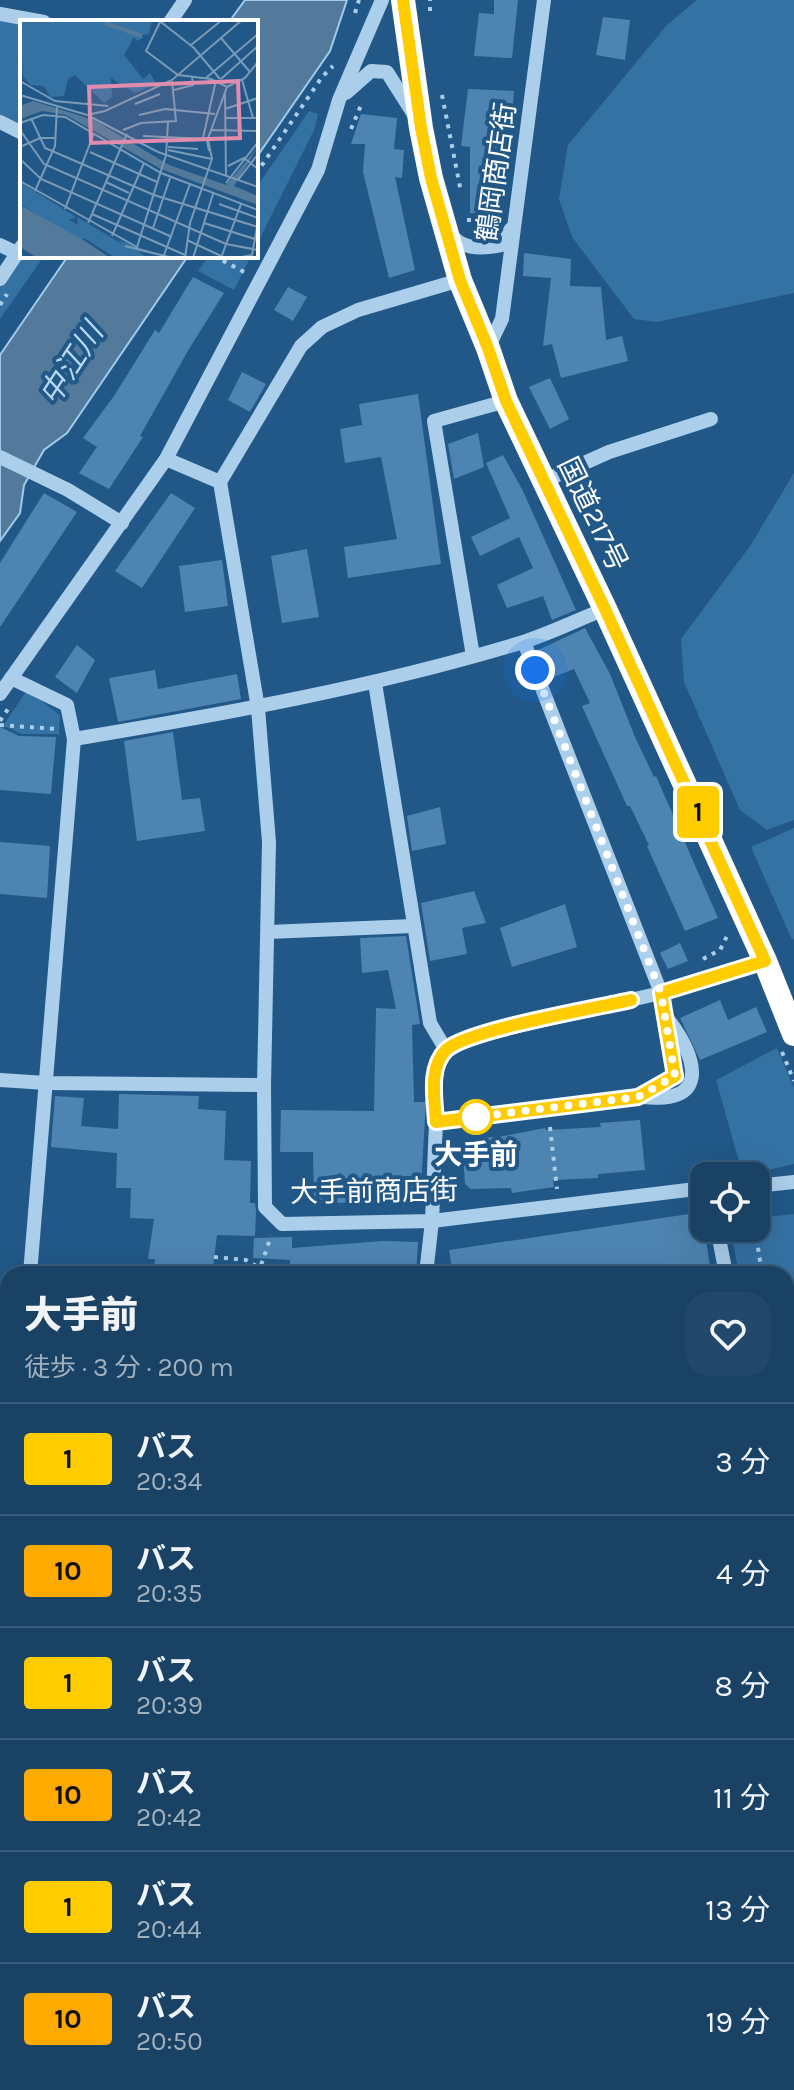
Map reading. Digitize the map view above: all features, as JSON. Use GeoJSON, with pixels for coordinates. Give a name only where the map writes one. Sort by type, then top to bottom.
{"type":"FeatureCollection","features":[{"type":"Feature","properties":{"kind":"highway","name":"国道217号"},"geometry":{"type":"LineString","coordinates":[[403,0],[421,128],[454,216],[460,280],[506,401],[605,609],[765,961],[794,1034]]}},
{"type":"Feature","properties":{"kind":"street"},"geometry":{"type":"LineString","coordinates":[[171,20],[185,0]]}},
{"type":"Feature","properties":{"kind":"street"},"geometry":{"type":"LineString","coordinates":[[0,694],[166,459],[318,170],[339,100],[382,0]]}},
{"type":"Feature","properties":{"kind":"street","name":"鶴岡商店街"},"geometry":{"type":"LineString","coordinates":[[488,348],[502,319],[510,221],[544,0]]}},
{"type":"Feature","properties":{"kind":"street"},"geometry":{"type":"LineString","coordinates":[[0,14],[33,20]]}},
{"type":"Feature","properties":{"kind":"street"},"geometry":{"type":"LineString","coordinates":[[339,100],[371,71],[387,72],[421,128]]}},
{"type":"Feature","properties":{"kind":"street"},"geometry":{"type":"LineString","coordinates":[[0,122],[20,132]]}},
{"type":"Feature","properties":{"kind":"street"},"geometry":{"type":"LineString","coordinates":[[454,216],[455,240],[473,247],[502,245],[510,221]]}},
{"type":"Feature","properties":{"kind":"street"},"geometry":{"type":"LineString","coordinates":[[0,245],[20,249],[0,279]]}},
{"type":"Feature","properties":{"kind":"street"},"geometry":{"type":"LineString","coordinates":[[166,459],[220,482],[301,346],[322,327],[358,310],[460,280]]}},
{"type":"Feature","properties":{"kind":"street"},"geometry":{"type":"LineString","coordinates":[[473,656],[434,421],[506,401]]}},
{"type":"Feature","properties":{"kind":"street"},"geometry":{"type":"LineString","coordinates":[[544,481],[609,452],[711,419]]}},
{"type":"Feature","properties":{"kind":"street"},"geometry":{"type":"LineString","coordinates":[[0,457],[68,490],[122,523]]}},
{"type":"Feature","properties":{"kind":"street","name":"大手前商店街"},"geometry":{"type":"LineString","coordinates":[[220,482],[258,708],[269,842],[265,1207],[282,1224],[432,1221],[690,1190]]}},
{"type":"Feature","properties":{"kind":"street"},"geometry":{"type":"LineString","coordinates":[[74,739],[258,708],[375,683],[524,642],[605,609]]}},
{"type":"Feature","properties":{"kind":"street"},"geometry":{"type":"LineString","coordinates":[[436,1122],[638,1097],[675,1076],[661,993],[524,642]]}},
{"type":"Feature","properties":{"kind":"street"},"geometry":{"type":"LineString","coordinates":[[11,678],[67,705],[74,739],[31,1266]]}},
{"type":"Feature","properties":{"kind":"street"},"geometry":{"type":"LineString","coordinates":[[375,683],[430,1023],[446,1050]]}},
{"type":"Feature","properties":{"kind":"street"},"geometry":{"type":"LineString","coordinates":[[268,932],[413,926]]}},
{"type":"Feature","properties":{"kind":"street"},"geometry":{"type":"LineString","coordinates":[[427,1266],[432,1221],[435,1071],[446,1050],[478,1035],[661,993],[765,961]]}},
{"type":"Feature","properties":{"kind":"street"},"geometry":{"type":"LineString","coordinates":[[0,1080],[264,1085]]}},
{"type":"Feature","properties":{"kind":"street"},"geometry":{"type":"LineString","coordinates":[[770,1185],[794,1182]]}},
{"type":"Feature","properties":{"kind":"street"},"geometry":{"type":"LineString","coordinates":[[720,1242],[724,1266]]}},
{"type":"Feature","properties":{"kind":"path"},"geometry":{"type":"LineString","coordinates":[[354,15],[359,0]]}},
{"type":"Feature","properties":{"kind":"path"},"geometry":{"type":"LineString","coordinates":[[430,0],[431,23]]}},
{"type":"Feature","properties":{"kind":"path"},"geometry":{"type":"LineString","coordinates":[[258,171],[322,77],[339,61],[333,80]]}},
{"type":"Feature","properties":{"kind":"path"},"geometry":{"type":"LineString","coordinates":[[439,81],[462,197]]}},
{"type":"Feature","properties":{"kind":"path"},"geometry":{"type":"LineString","coordinates":[[351,130],[362,102]]}},
{"type":"Feature","properties":{"kind":"path"},"geometry":{"type":"LineString","coordinates":[[454,216],[466,220],[510,221]]}},
{"type":"Feature","properties":{"kind":"path"},"geometry":{"type":"LineString","coordinates":[[218,258],[248,274]]}},
{"type":"Feature","properties":{"kind":"path"},"geometry":{"type":"LineString","coordinates":[[0,725],[57,729]]}},
{"type":"Feature","properties":{"kind":"path"},"geometry":{"type":"LineString","coordinates":[[726,941],[729,927]]}},
{"type":"Feature","properties":{"kind":"path"},"geometry":{"type":"LineString","coordinates":[[550,1123],[558,1192]]}},
{"type":"Feature","properties":{"kind":"path"},"geometry":{"type":"LineString","coordinates":[[261,1266],[278,1219]]}},
{"type":"Feature","properties":{"kind":"path"},"geometry":{"type":"LineString","coordinates":[[757,1242],[761,1266]]}},
{"type":"Feature","properties":{"kind":"path"},"geometry":{"type":"LineString","coordinates":[[214,1257],[246,1260],[253,1266]]}},
{"type":"Feature","properties":{"kind":"shaded area"},"geometry":{"type":"Polygon","coordinates":[[[697,0],[794,0],[794,293],[657,322],[634,319],[572,237],[559,199],[568,145],[667,25],[697,0]]]}},
{"type":"Feature","properties":{"kind":"shaded area"},"geometry":{"type":"Polygon","coordinates":[[[0,20],[20,24],[20,127],[0,117],[0,20]]]}},
{"type":"Feature","properties":{"kind":"shaded area"},"geometry":{"type":"Polygon","coordinates":[[[309,111],[318,114],[315,128],[258,242],[258,185],[309,111]]]}},
{"type":"Feature","properties":{"kind":"shaded area"},"geometry":{"type":"Polygon","coordinates":[[[21,258],[43,258],[0,319],[0,286],[21,258]]]}},
{"type":"Feature","properties":{"kind":"shaded area"},"geometry":{"type":"Polygon","coordinates":[[[208,258],[250,258],[234,290],[198,271],[208,258]]]}},
{"type":"Feature","properties":{"kind":"shaded area"},"geometry":{"type":"Polygon","coordinates":[[[794,473],[794,820],[767,830],[740,810],[684,682],[681,639],[750,546],[794,473]]]}},
{"type":"Feature","properties":{"kind":"shaded area"},"geometry":{"type":"Polygon","coordinates":[[[27,690],[60,715],[59,734],[22,734],[3,726],[27,690]]]}},
{"type":"Feature","properties":{"kind":"shaded area"},"geometry":{"type":"Polygon","coordinates":[[[794,828],[794,939],[792,940],[751,847],[794,828]]]}},
{"type":"Feature","properties":{"kind":"shaded area"},"geometry":{"type":"Polygon","coordinates":[[[777,1048],[794,1088],[794,1164],[770,1170],[770,1162],[739,1162],[716,1080],[777,1048]]]}},
{"type":"Feature","properties":{"kind":"shaded area"},"geometry":{"type":"Polygon","coordinates":[[[794,1214],[794,1266],[737,1266],[733,1242],[770,1242],[770,1217],[794,1214]]]}},
{"type":"Feature","properties":{"kind":"water"},"geometry":{"type":"Polygon","coordinates":[[[245,0],[347,0],[330,51],[258,155],[258,20],[230,20],[245,0]]]}},
{"type":"Feature","properties":{"kind":"water","name":"中江川"},"geometry":{"type":"Polygon","coordinates":[[[67,258],[187,258],[67,433],[44,450],[24,485],[20,513],[0,541],[0,355],[67,258]]]}},
{"type":"Feature","properties":{"kind":"building"},"geometry":{"type":"Polygon","coordinates":[[[494,0],[518,0],[512,58],[474,56],[479,13],[494,14],[494,0]]]}},
{"type":"Feature","properties":{"kind":"building"},"geometry":{"type":"Polygon","coordinates":[[[603,17],[630,20],[625,60],[596,55],[603,17]]]}},
{"type":"Feature","properties":{"kind":"building"},"geometry":{"type":"Polygon","coordinates":[[[468,89],[514,91],[512,119],[508,118],[500,215],[470,213],[470,147],[461,146],[468,89]]]}},
{"type":"Feature","properties":{"kind":"building"},"geometry":{"type":"Polygon","coordinates":[[[361,114],[397,118],[394,149],[404,150],[402,178],[395,177],[415,270],[389,278],[363,172],[365,144],[351,144],[361,114]]]}},
{"type":"Feature","properties":{"kind":"building"},"geometry":{"type":"Polygon","coordinates":[[[524,253],[571,259],[570,286],[601,287],[606,340],[622,336],[628,361],[561,378],[552,344],[543,346],[551,278],[523,276],[524,253]]]}},
{"type":"Feature","properties":{"kind":"building"},"geometry":{"type":"Polygon","coordinates":[[[193,277],[224,293],[140,436],[143,437],[109,489],[79,473],[97,447],[83,438],[114,396],[155,330],[159,333],[193,277]]]}},
{"type":"Feature","properties":{"kind":"building"},"geometry":{"type":"Polygon","coordinates":[[[288,287],[307,297],[293,321],[274,310],[288,287]]]}},
{"type":"Feature","properties":{"kind":"building"},"geometry":{"type":"Polygon","coordinates":[[[242,372],[266,384],[250,412],[228,400],[242,372]]]}},
{"type":"Feature","properties":{"kind":"building"},"geometry":{"type":"Polygon","coordinates":[[[550,378],[569,419],[550,429],[529,387],[550,378]]]}},
{"type":"Feature","properties":{"kind":"building"},"geometry":{"type":"Polygon","coordinates":[[[418,394],[441,564],[348,578],[344,547],[397,539],[381,457],[345,463],[340,429],[362,425],[359,404],[418,394]]]}},
{"type":"Feature","properties":{"kind":"building"},"geometry":{"type":"Polygon","coordinates":[[[478,433],[484,467],[454,479],[448,444],[478,433]]]}},
{"type":"Feature","properties":{"kind":"building"},"geometry":{"type":"Polygon","coordinates":[[[503,455],[523,491],[576,610],[552,620],[543,596],[507,608],[497,585],[533,568],[519,537],[480,556],[471,537],[510,518],[486,463],[503,455]]]}},
{"type":"Feature","properties":{"kind":"building"},"geometry":{"type":"Polygon","coordinates":[[[44,493],[77,512],[0,627],[0,563],[44,493]]]}},
{"type":"Feature","properties":{"kind":"building"},"geometry":{"type":"Polygon","coordinates":[[[171,493],[195,508],[142,588],[115,571],[171,493]]]}},
{"type":"Feature","properties":{"kind":"building"},"geometry":{"type":"Polygon","coordinates":[[[307,549],[319,617],[282,623],[271,556],[307,549]]]}},
{"type":"Feature","properties":{"kind":"building"},"geometry":{"type":"Polygon","coordinates":[[[222,560],[228,606],[185,612],[179,566],[222,560]]]}},
{"type":"Feature","properties":{"kind":"building"},"geometry":{"type":"Polygon","coordinates":[[[585,628],[610,674],[635,737],[656,776],[718,918],[685,931],[649,845],[630,806],[627,806],[582,706],[590,703],[574,669],[549,679],[538,650],[585,628]]]}},
{"type":"Feature","properties":{"kind":"building"},"geometry":{"type":"Polygon","coordinates":[[[77,645],[95,660],[77,693],[55,677],[77,645]]]}},
{"type":"Feature","properties":{"kind":"building"},"geometry":{"type":"Polygon","coordinates":[[[155,670],[158,689],[237,674],[241,699],[118,722],[109,678],[155,670]]]}},
{"type":"Feature","properties":{"kind":"building"},"geometry":{"type":"Polygon","coordinates":[[[0,727],[19,736],[56,737],[51,794],[0,790],[0,727]]]}},
{"type":"Feature","properties":{"kind":"building"},"geometry":{"type":"Polygon","coordinates":[[[173,732],[182,800],[200,798],[205,831],[137,841],[124,741],[173,732]]]}},
{"type":"Feature","properties":{"kind":"building"},"geometry":{"type":"Polygon","coordinates":[[[440,807],[446,844],[412,851],[407,816],[440,807]]]}},
{"type":"Feature","properties":{"kind":"building"},"geometry":{"type":"Polygon","coordinates":[[[0,842],[50,846],[47,898],[0,894],[0,842]]]}},
{"type":"Feature","properties":{"kind":"building"},"geometry":{"type":"Polygon","coordinates":[[[474,891],[486,923],[462,928],[467,954],[430,961],[421,903],[474,891]]]}},
{"type":"Feature","properties":{"kind":"building"},"geometry":{"type":"Polygon","coordinates":[[[565,904],[577,947],[512,967],[500,928],[565,904]]]}},
{"type":"Feature","properties":{"kind":"building"},"geometry":{"type":"Polygon","coordinates":[[[406,936],[420,1024],[412,1025],[414,1102],[426,1102],[420,1202],[314,1203],[313,1152],[280,1152],[281,1110],[374,1111],[376,1008],[396,1009],[388,970],[362,973],[360,938],[406,936]]]}},
{"type":"Feature","properties":{"kind":"building"},"geometry":{"type":"Polygon","coordinates":[[[680,943],[688,961],[668,969],[660,953],[680,943]]]}},
{"type":"Feature","properties":{"kind":"building"},"geometry":{"type":"Polygon","coordinates":[[[720,1000],[728,1020],[756,1007],[767,1032],[700,1060],[680,1018],[720,1000]]]}},
{"type":"Feature","properties":{"kind":"building"},"geometry":{"type":"Polygon","coordinates":[[[119,1094],[199,1096],[198,1109],[226,1111],[224,1160],[251,1161],[250,1203],[255,1203],[255,1236],[217,1235],[213,1266],[154,1266],[155,1259],[148,1259],[154,1219],[130,1218],[131,1188],[116,1188],[117,1153],[51,1147],[55,1096],[84,1098],[81,1126],[118,1129],[119,1094]]]}},
{"type":"Feature","properties":{"kind":"building"},"geometry":{"type":"Polygon","coordinates":[[[640,1120],[645,1170],[598,1174],[598,1178],[553,1180],[554,1187],[512,1193],[511,1188],[471,1189],[465,1184],[462,1140],[545,1128],[601,1127],[600,1123],[640,1120]]]}},
{"type":"Feature","properties":{"kind":"building"},"geometry":{"type":"Polygon","coordinates":[[[690,1214],[690,1242],[706,1242],[710,1266],[452,1266],[449,1250],[690,1214]]]}},
{"type":"Feature","properties":{"kind":"building"},"geometry":{"type":"Polygon","coordinates":[[[292,1237],[292,1248],[383,1241],[418,1242],[416,1266],[290,1266],[290,1260],[253,1258],[254,1238],[292,1237]]]}},
{"type":"Feature","properties":{"kind":"bus line","name":"1"},"geometry":{"type":"LineString","coordinates":[[403,0],[431,178],[460,280],[506,401],[605,609],[765,961],[661,993],[675,1076],[638,1097],[436,1122],[435,1071],[446,1050],[478,1035],[631,1000]]}},
{"type":"Feature","properties":{"kind":"place","name":"大手前"},"geometry":{"type":"Point","coordinates":[476,1117]}},
{"type":"Feature","properties":{"kind":"route"},"geometry":{"type":"LineString","coordinates":[[476,1117],[465,1118],[638,1097],[675,1076],[661,993],[535,670]]}}]}
